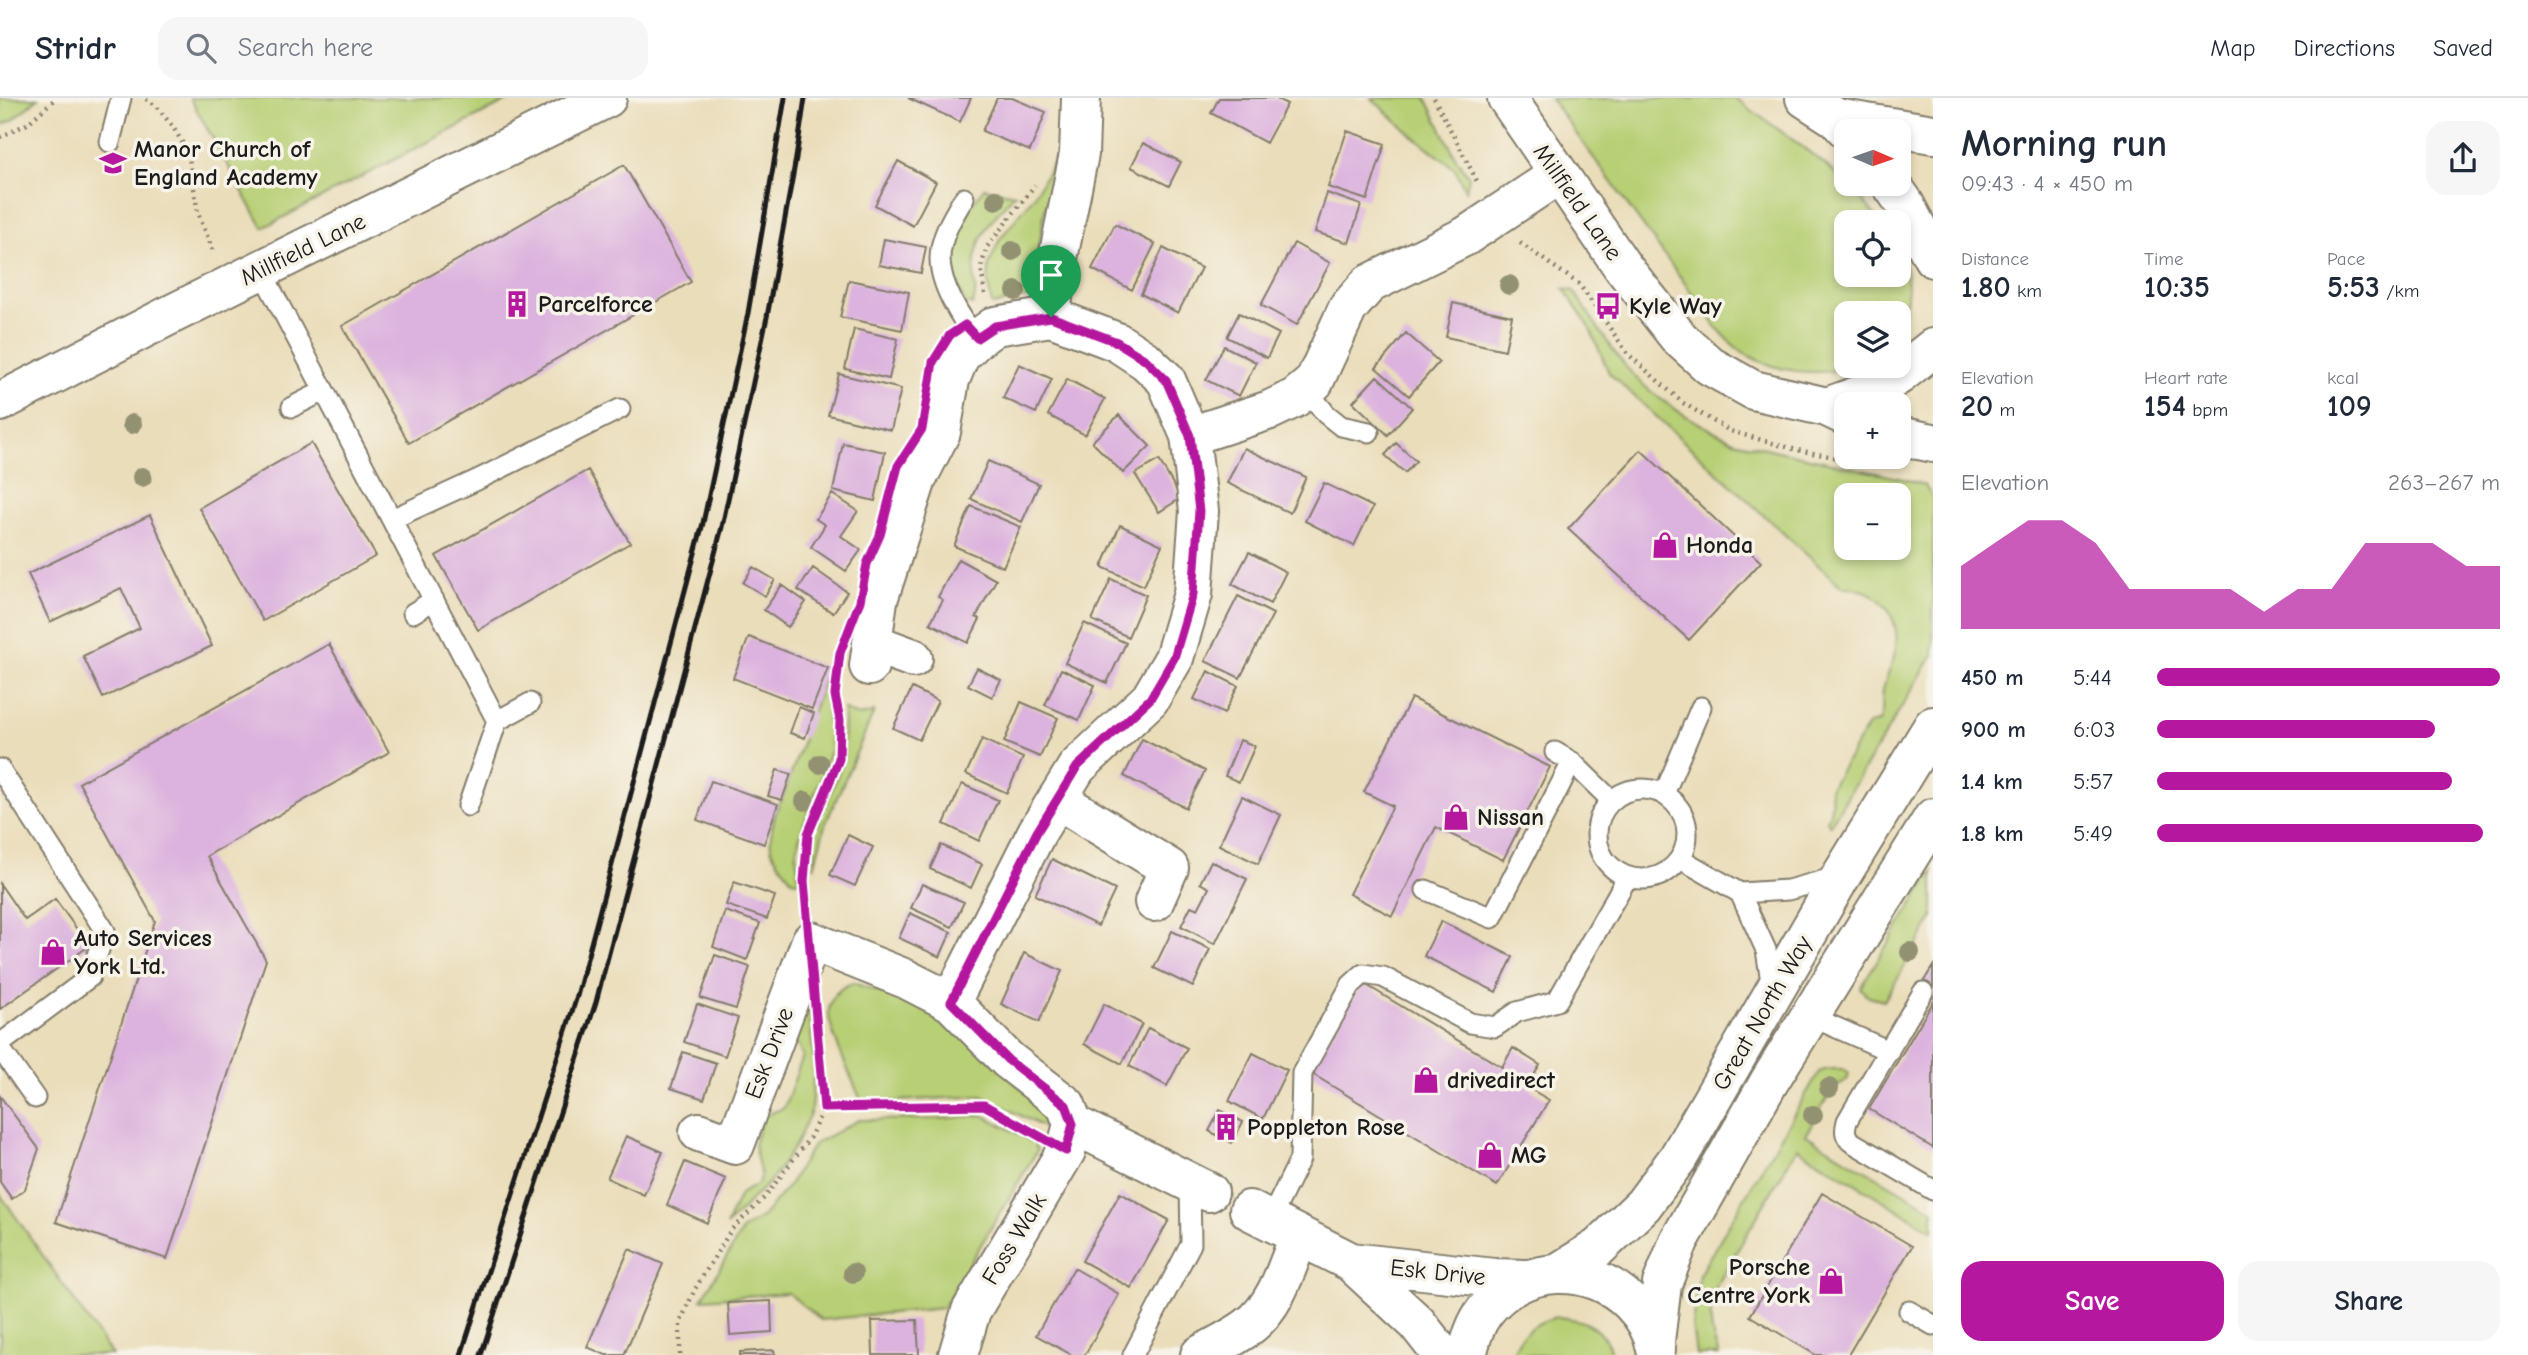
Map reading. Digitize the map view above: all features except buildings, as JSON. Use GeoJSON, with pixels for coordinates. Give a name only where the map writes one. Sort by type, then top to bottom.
{"type":"FeatureCollection","features":[{"type":"Feature","properties":{"kind":"main road","name":"Millfield Lane"},"geometry":{"type":"LineString","coordinates":[[2,396],[607,98]]}},
{"type":"Feature","properties":{"kind":"main road"},"geometry":{"type":"LineString","coordinates":[[1051,317],[1058,255],[1079,154],[1081,98]]}},
{"type":"Feature","properties":{"kind":"main road","name":"Millfield Lane"},"geometry":{"type":"LineString","coordinates":[[1507,98],[1638,286],[1679,338],[1710,366],[1754,390],[1834,411]]}},
{"type":"Feature","properties":{"kind":"main road"},"geometry":{"type":"LineString","coordinates":[[1830,116],[1933,134]]}},
{"type":"Feature","properties":{"kind":"main road"},"geometry":{"type":"LineString","coordinates":[[1190,436],[1270,410],[1295,398],[1314,382],[1348,308],[1368,284],[1466,236],[1559,175]]}},
{"type":"Feature","properties":{"kind":"main road"},"geometry":{"type":"LineString","coordinates":[[1899,196],[1933,258]]}},
{"type":"Feature","properties":{"kind":"main road"},"geometry":{"type":"LineString","coordinates":[[913,658],[860,661],[917,479],[941,432],[950,380],[971,332],[1051,317],[1117,342],[1146,360],[1166,380],[1190,436],[1199,511],[1193,594],[1174,658],[1150,699],[1077,767],[1037,832],[951,1002]]}},
{"type":"Feature","properties":{"kind":"main road","name":"Millfield Lane"},"geometry":{"type":"LineString","coordinates":[[1872,392],[1933,348]]}},
{"type":"Feature","properties":{"kind":"main road"},"geometry":{"type":"LineString","coordinates":[[1911,438],[1933,443]]}},
{"type":"Feature","properties":{"kind":"main road","name":"Great North Way"},"geometry":{"type":"LineString","coordinates":[[1467,1355],[1472,1334],[1484,1311],[1503,1292],[1543,1276],[1599,1247],[1643,1205],[1678,1158],[1841,876],[1933,726]]}},
{"type":"Feature","properties":{"kind":"main road"},"geometry":{"type":"LineString","coordinates":[[1057,799],[1169,868],[1154,902]]}},
{"type":"Feature","properties":{"kind":"main road","name":"Great North Way"},"geometry":{"type":"LineString","coordinates":[[1656,1348],[1662,1284],[1679,1241],[1769,1082],[1933,818]]}},
{"type":"Feature","properties":{"kind":"main road"},"geometry":{"type":"LineString","coordinates":[[811,941],[906,979],[951,1002],[1008,1060],[1066,1105],[1070,1137],[1199,1187]]}},
{"type":"Feature","properties":{"kind":"main road","name":"Esk Drive"},"geometry":{"type":"LineString","coordinates":[[699,1132],[735,1145],[811,941]]}},
{"type":"Feature","properties":{"kind":"main road","name":"Foss Walk"},"geometry":{"type":"LineString","coordinates":[[958,1355],[971,1311],[1070,1137]]}},
{"type":"Feature","properties":{"kind":"main road"},"geometry":{"type":"LineString","coordinates":[[1200,1355],[1250,1326],[1266,1308],[1279,1286],[1273,1222]]}},
{"type":"Feature","properties":{"kind":"main road","name":"Esk Drive"},"geometry":{"type":"LineString","coordinates":[[1273,1222],[1351,1262],[1418,1323],[1442,1355]]}},
{"type":"Feature","properties":{"kind":"main road","name":"Esk Drive"},"geometry":{"type":"LineString","coordinates":[[1351,1262],[1494,1278],[1590,1277],[1619,1291],[1640,1313],[1656,1348]]}},
{"type":"Feature","properties":{"kind":"lane"},"geometry":{"type":"LineString","coordinates":[[110,142],[121,98]]}},
{"type":"Feature","properties":{"kind":"lane"},"geometry":{"type":"LineString","coordinates":[[964,198],[948,225],[940,259],[948,292],[971,332]]}},
{"type":"Feature","properties":{"kind":"lane"},"geometry":{"type":"LineString","coordinates":[[246,277],[324,391],[497,721]]}},
{"type":"Feature","properties":{"kind":"lane"},"geometry":{"type":"LineString","coordinates":[[1306,389],[1326,414],[1341,426],[1369,432]]}},
{"type":"Feature","properties":{"kind":"lane"},"geometry":{"type":"LineString","coordinates":[[292,407],[324,391]]}},
{"type":"Feature","properties":{"kind":"lane"},"geometry":{"type":"LineString","coordinates":[[392,519],[620,409]]}},
{"type":"Feature","properties":{"kind":"lane"},"geometry":{"type":"LineString","coordinates":[[413,613],[434,600]]}},
{"type":"Feature","properties":{"kind":"lane"},"geometry":{"type":"LineString","coordinates":[[468,806],[497,721],[530,703]]}},
{"type":"Feature","properties":{"kind":"lane"},"geometry":{"type":"LineString","coordinates":[[1664,794],[1701,707]]}},
{"type":"Feature","properties":{"kind":"lane"},"geometry":{"type":"LineString","coordinates":[[1426,890],[1492,918],[1564,757],[1611,800]]}},
{"type":"Feature","properties":{"kind":"lane"},"geometry":{"type":"LineString","coordinates":[[0,769],[105,931],[90,977],[0,1046],[36,1098]]}},
{"type":"Feature","properties":{"kind":"lane"},"geometry":{"type":"LineString","coordinates":[[1635,789],[1664,794],[1672,799],[1686,819],[1688,835],[1681,859],[1671,870],[1658,877],[1638,880],[1615,872],[1604,861],[1598,846],[1597,828],[1602,813],[1611,800],[1635,789]]}},
{"type":"Feature","properties":{"kind":"lane"},"geometry":{"type":"LineString","coordinates":[[1681,859],[1740,893],[1788,890],[1841,876]]}},
{"type":"Feature","properties":{"kind":"lane"},"geometry":{"type":"LineString","coordinates":[[1273,1222],[1300,1159],[1302,1073],[1351,985],[1363,974],[1382,977],[1470,1023],[1495,1027],[1517,1012],[1558,1001],[1627,878]]}},
{"type":"Feature","properties":{"kind":"lane"},"geometry":{"type":"LineString","coordinates":[[1740,893],[1766,950],[1773,994]]}},
{"type":"Feature","properties":{"kind":"lane"},"geometry":{"type":"LineString","coordinates":[[1923,992],[1911,1027],[1889,1051],[1847,1121],[1846,1136],[1850,1141],[1933,1189]]}},
{"type":"Feature","properties":{"kind":"lane"},"geometry":{"type":"LineString","coordinates":[[1810,1016],[1889,1051]]}},
{"type":"Feature","properties":{"kind":"lane"},"geometry":{"type":"LineString","coordinates":[[1133,1355],[1191,1244],[1199,1187]]}},
{"type":"Feature","properties":{"kind":"lane"},"geometry":{"type":"LineString","coordinates":[[1909,1311],[1933,1325]]}},
{"type":"Feature","properties":{"kind":"path"},"geometry":{"type":"LineString","coordinates":[[0,136],[27,124],[56,98]]}},
{"type":"Feature","properties":{"kind":"path"},"geometry":{"type":"LineString","coordinates":[[145,98],[165,117],[188,152],[198,213],[221,269],[246,277]]}},
{"type":"Feature","properties":{"kind":"path"},"geometry":{"type":"LineString","coordinates":[[971,332],[985,296],[981,267],[987,247],[1037,182]]}},
{"type":"Feature","properties":{"kind":"path"},"geometry":{"type":"LineString","coordinates":[[811,941],[804,881],[808,834],[839,759],[840,720],[835,695],[860,661]]}},
{"type":"Feature","properties":{"kind":"path"},"geometry":{"type":"LineString","coordinates":[[680,1355],[680,1323],[695,1289],[731,1230],[766,1196],[810,1136],[824,1108],[817,1029]]}},
{"type":"Feature","properties":{"kind":"path"},"geometry":{"type":"LineString","coordinates":[[824,1108],[984,1105],[1070,1137]]}},
{"type":"Feature","properties":{"kind":"green space"},"geometry":{"type":"Polygon","coordinates":[[[0,98],[38,98],[13,120],[0,126],[0,98]]]}},
{"type":"Feature","properties":{"kind":"green space"},"geometry":{"type":"Polygon","coordinates":[[[190,98],[513,98],[263,228],[190,98]]]}},
{"type":"Feature","properties":{"kind":"green space"},"geometry":{"type":"Polygon","coordinates":[[[1371,98],[1426,98],[1457,160],[1469,177],[1466,191],[1455,169],[1371,98]]]}},
{"type":"Feature","properties":{"kind":"green space"},"geometry":{"type":"Polygon","coordinates":[[[1735,98],[1834,173],[1834,196],[1858,196],[1871,210],[1834,210],[1834,287],[1908,287],[1906,301],[1834,301],[1834,370],[1814,372],[1786,369],[1743,353],[1718,329],[1551,99],[1735,98]]]}},
{"type":"Feature","properties":{"kind":"green space"},"geometry":{"type":"Polygon","coordinates":[[[1063,145],[1044,214],[1032,288],[1027,298],[992,305],[988,284],[989,264],[1000,239],[1034,196],[1063,145]]]}},
{"type":"Feature","properties":{"kind":"green space"},"geometry":{"type":"Polygon","coordinates":[[[984,188],[1015,194],[992,220],[981,238],[975,260],[975,293],[972,305],[965,303],[958,286],[954,270],[954,242],[965,216],[984,188]]]}},
{"type":"Feature","properties":{"kind":"green space"},"geometry":{"type":"Polygon","coordinates":[[[1564,289],[1574,291],[1610,346],[1634,376],[1689,417],[1734,441],[1834,463],[1834,469],[1859,469],[1912,481],[1924,485],[1933,497],[1933,655],[1830,825],[1827,820],[1831,804],[1830,788],[1869,724],[1879,722],[1881,718],[1883,690],[1895,653],[1895,627],[1891,616],[1877,598],[1867,592],[1842,587],[1609,373],[1589,326],[1564,289]]]}},
{"type":"Feature","properties":{"kind":"green space"},"geometry":{"type":"Polygon","coordinates":[[[828,668],[826,698],[831,749],[800,835],[796,853],[799,879],[796,881],[792,880],[773,854],[771,832],[777,807],[782,800],[828,668]]]}},
{"type":"Feature","properties":{"kind":"green space"},"geometry":{"type":"Polygon","coordinates":[[[844,709],[858,715],[874,712],[825,825],[814,867],[814,836],[843,761],[844,709]]]}},
{"type":"Feature","properties":{"kind":"green space"},"geometry":{"type":"Polygon","coordinates":[[[1933,871],[1933,918],[1884,1001],[1869,997],[1860,988],[1933,871]]]}},
{"type":"Feature","properties":{"kind":"green space"},"geometry":{"type":"Polygon","coordinates":[[[853,983],[895,997],[903,994],[950,1020],[1051,1117],[1051,1131],[982,1096],[862,1103],[829,1018],[834,996],[840,989],[853,983]]]}},
{"type":"Feature","properties":{"kind":"green space"},"geometry":{"type":"Polygon","coordinates":[[[808,994],[814,1065],[811,1111],[796,1144],[773,1178],[726,1226],[740,1194],[758,1184],[761,1176],[754,1145],[763,1116],[784,1108],[803,1056],[794,1038],[808,994]]]}},
{"type":"Feature","properties":{"kind":"green space"},"geometry":{"type":"Polygon","coordinates":[[[1843,1069],[1849,1074],[1847,1080],[1832,1089],[1806,1135],[1933,1210],[1933,1231],[1797,1148],[1716,1287],[1711,1321],[1719,1355],[1696,1355],[1692,1324],[1699,1275],[1819,1072],[1843,1069]]]}},
{"type":"Feature","properties":{"kind":"green space"},"geometry":{"type":"Polygon","coordinates":[[[983,1115],[1035,1143],[1037,1151],[943,1308],[821,1320],[788,1293],[702,1299],[743,1229],[761,1218],[774,1203],[789,1185],[814,1144],[859,1120],[940,1119],[983,1115]]]}},
{"type":"Feature","properties":{"kind":"green space"},"geometry":{"type":"Polygon","coordinates":[[[0,1194],[112,1355],[0,1355],[0,1194]]]}},
{"type":"Feature","properties":{"kind":"green space"},"geometry":{"type":"Polygon","coordinates":[[[1556,1317],[1591,1326],[1604,1338],[1612,1355],[1512,1355],[1529,1330],[1556,1317]]]}},
{"type":"Feature","properties":{"kind":"railway"},"geometry":{"type":"LineString","coordinates":[[461,1355],[577,996],[703,523],[748,313],[785,98]]}},
{"type":"Feature","properties":{"kind":"railway"},"geometry":{"type":"LineString","coordinates":[[481,1355],[596,1002],[722,527],[767,317],[805,98]]}},
{"type":"Feature","properties":{"kind":"place","name":"Manor Church of England Academy"},"geometry":{"type":"Point","coordinates":[113,163]}},
{"type":"Feature","properties":{"kind":"place","name":"Parcelforce"},"geometry":{"type":"Point","coordinates":[517,304]}},
{"type":"Feature","properties":{"kind":"place","name":"Kyle Way"},"geometry":{"type":"Point","coordinates":[1608,306]}},
{"type":"Feature","properties":{"kind":"place","name":"Honda"},"geometry":{"type":"Point","coordinates":[1665,545]}},
{"type":"Feature","properties":{"kind":"place","name":"Nissan"},"geometry":{"type":"Point","coordinates":[1456,817]}},
{"type":"Feature","properties":{"kind":"place","name":"Auto Services York Ltd."},"geometry":{"type":"Point","coordinates":[53,952]}},
{"type":"Feature","properties":{"kind":"place","name":"drivedirect"},"geometry":{"type":"Point","coordinates":[1426,1080]}},
{"type":"Feature","properties":{"kind":"place","name":"Poppleton Rose"},"geometry":{"type":"Point","coordinates":[1226,1127]}},
{"type":"Feature","properties":{"kind":"place","name":"MG"},"geometry":{"type":"Point","coordinates":[1490,1155]}},
{"type":"Feature","properties":{"kind":"place","name":"Porsche Centre York"},"geometry":{"type":"Point","coordinates":[1831,1281]}},
{"type":"Feature","properties":{"kind":"route"},"geometry":{"type":"LineString","coordinates":[[1051,317],[1117,342],[1146,360],[1166,380],[1190,436],[1199,511],[1193,594],[1174,658],[1150,699],[1077,767],[1037,832],[951,1002],[1008,1060],[1066,1105],[1073,1124],[1066,1151],[984,1105],[824,1108],[804,881],[808,834],[839,759],[840,720],[835,695],[840,653],[860,601],[867,564],[880,535],[898,466],[922,429],[933,362],[950,335],[965,325],[977,338],[995,326],[1051,317]]}}]}
